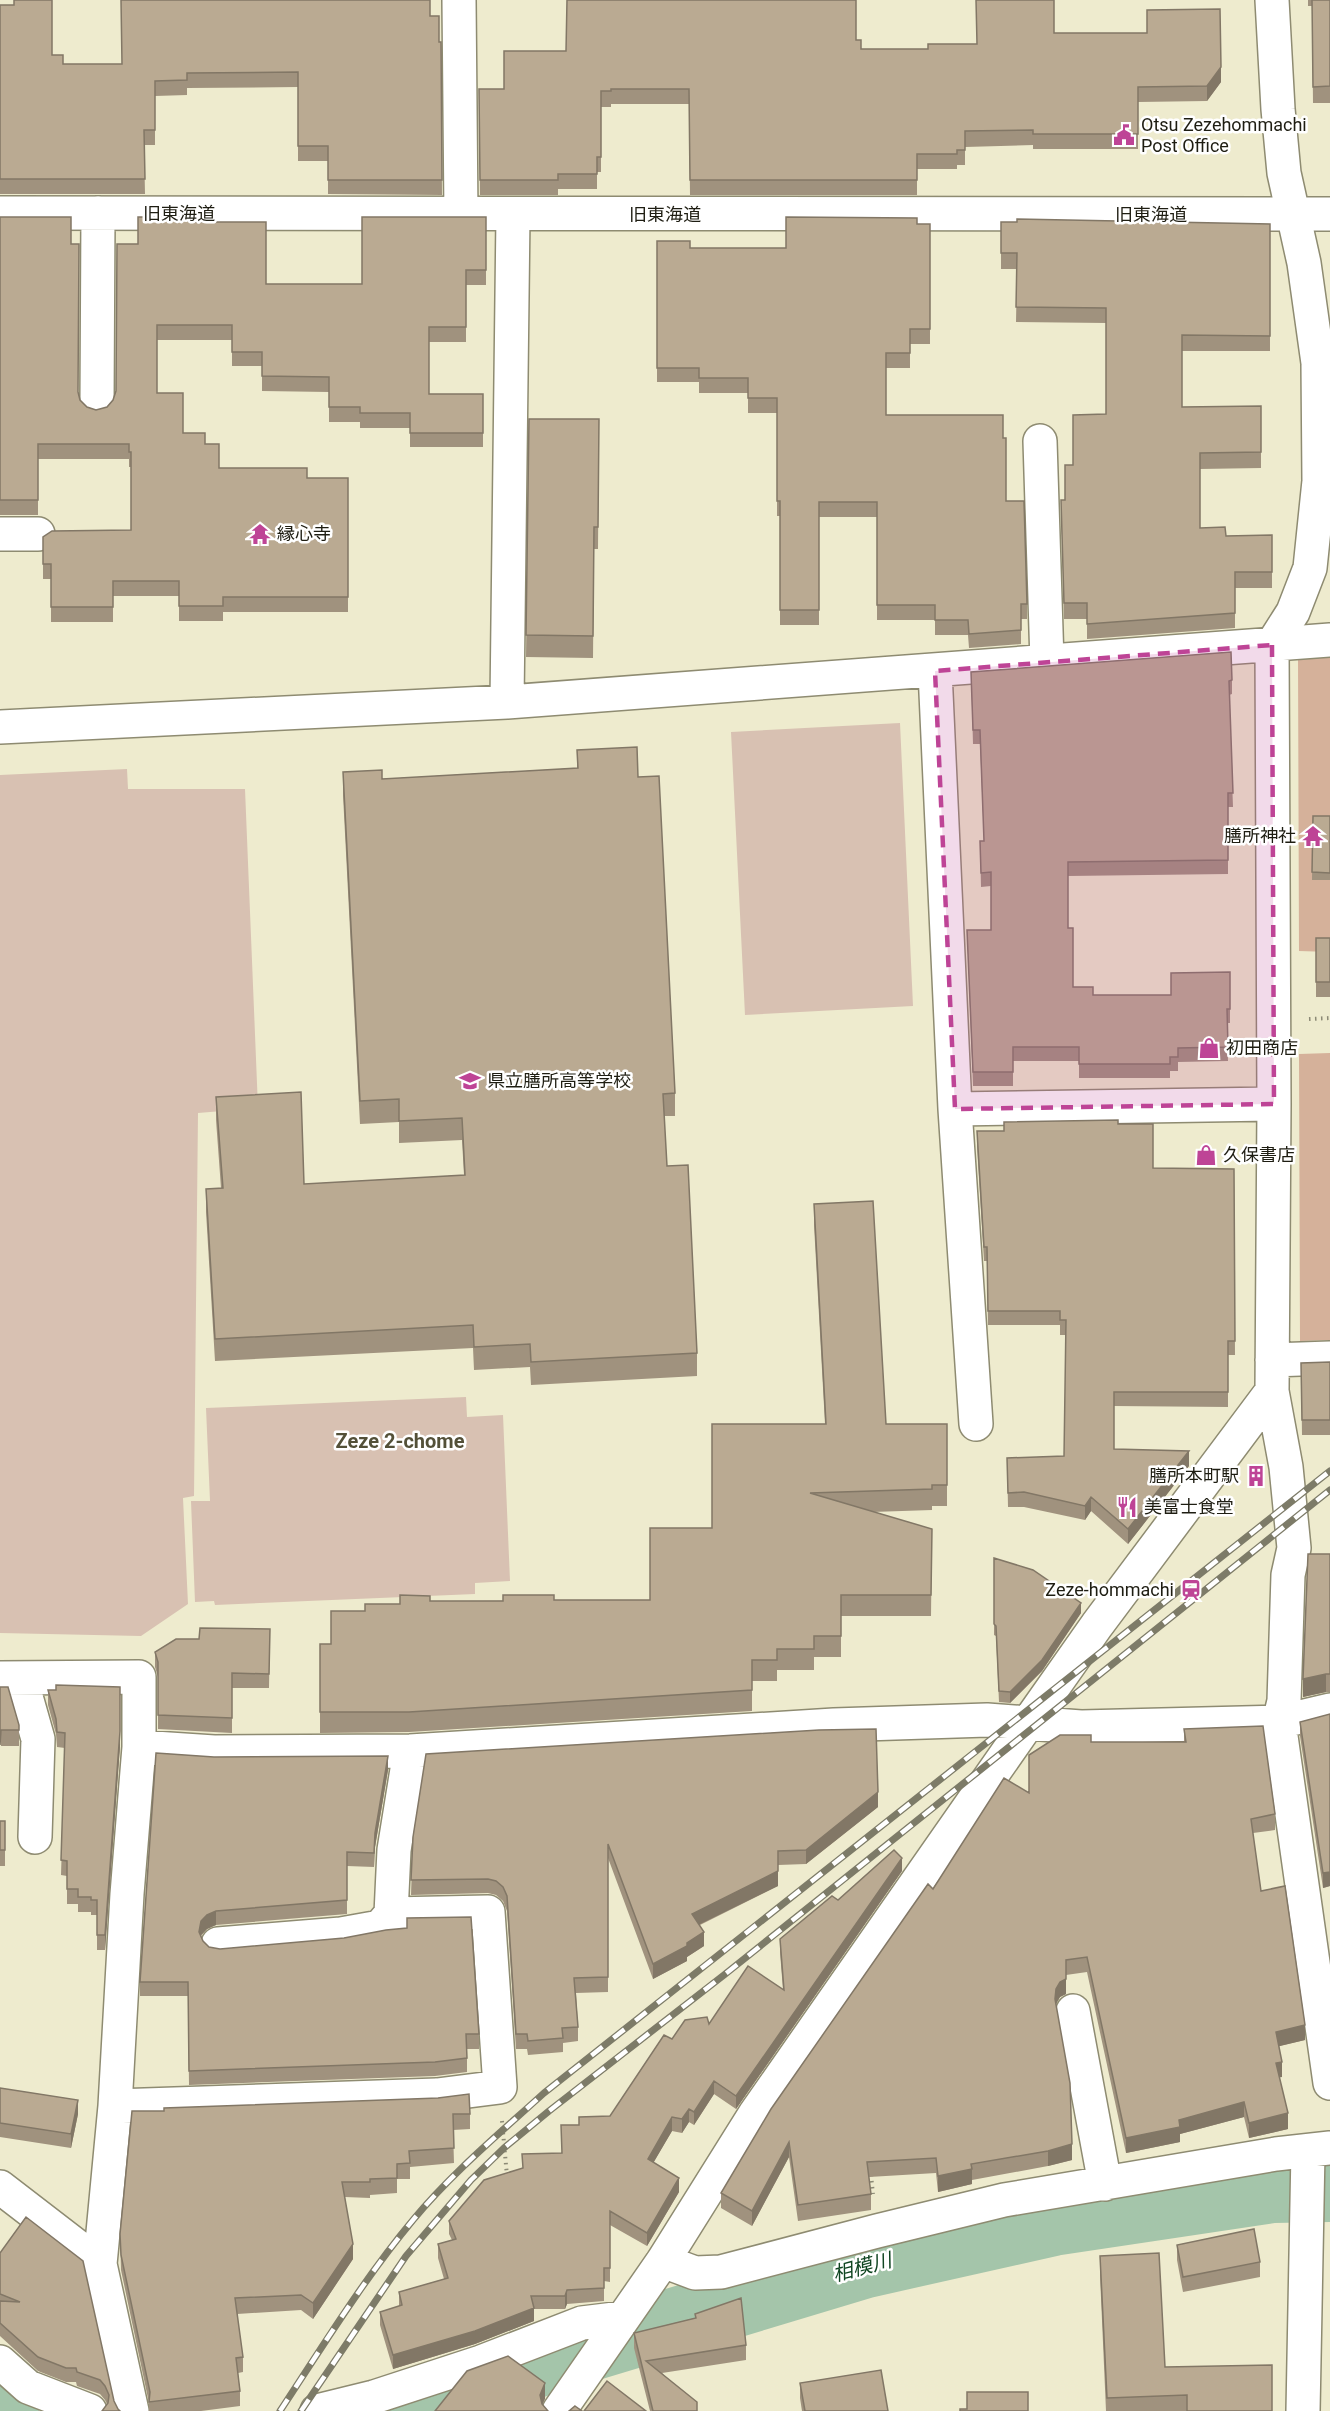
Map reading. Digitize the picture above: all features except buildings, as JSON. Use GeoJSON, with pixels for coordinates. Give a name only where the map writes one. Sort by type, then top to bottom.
{"type":"FeatureCollection","features":[{"type":"Feature","properties":{"kind":"street"},"geometry":{"type":"LineString","coordinates":[[459,0],[461,215]]}},
{"type":"Feature","properties":{"kind":"street"},"geometry":{"type":"LineString","coordinates":[[1272,0],[1284,173],[1295,214],[1318,363],[1319,481],[1310,568],[1293,612],[1272,645],[1274,1104],[1272,1376],[1286,1467],[1294,1548],[1288,1575],[1284,1701],[1279,1722],[1330,2083]]}},
{"type":"Feature","properties":{"kind":"street","name":"旧東海道"},"geometry":{"type":"LineString","coordinates":[[0,213],[1330,214]]}},
{"type":"Feature","properties":{"kind":"street"},"geometry":{"type":"LineString","coordinates":[[97,406],[98,213]]}},
{"type":"Feature","properties":{"kind":"street"},"geometry":{"type":"LineString","coordinates":[[507,702],[513,215]]}},
{"type":"Feature","properties":{"kind":"street"},"geometry":{"type":"LineString","coordinates":[[1308,288],[1330,321]]}},
{"type":"Feature","properties":{"kind":"street"},"geometry":{"type":"LineString","coordinates":[[1040,441],[1047,662]]}},
{"type":"Feature","properties":{"kind":"street"},"geometry":{"type":"LineString","coordinates":[[0,534],[38,534]]}},
{"type":"Feature","properties":{"kind":"street"},"geometry":{"type":"LineString","coordinates":[[0,727],[507,702],[1330,640]]}},
{"type":"Feature","properties":{"kind":"street"},"geometry":{"type":"LineString","coordinates":[[935,671],[955,1109],[975,1424]]}},
{"type":"Feature","properties":{"kind":"street"},"geometry":{"type":"LineString","coordinates":[[955,1109],[1274,1104]]}},
{"type":"Feature","properties":{"kind":"street"},"geometry":{"type":"LineString","coordinates":[[559,2411],[663,2261],[755,2114],[1272,1376],[1330,1358]]}},
{"type":"Feature","properties":{"kind":"street"},"geometry":{"type":"LineString","coordinates":[[35,1837],[38,1738],[11,1678],[139,1677],[139,1747],[127,1894],[115,2106],[100,2264],[132,2411]]}},
{"type":"Feature","properties":{"kind":"street"},"geometry":{"type":"LineString","coordinates":[[139,1747],[214,1752],[410,1751],[834,1725],[987,1720],[1081,1727],[1279,1722],[1330,1710]]}},
{"type":"Feature","properties":{"kind":"street"},"geometry":{"type":"LineString","coordinates":[[218,1944],[341,1934],[380,1927],[391,1914],[394,1850],[410,1751]]}},
{"type":"Feature","properties":{"kind":"street"},"geometry":{"type":"LineString","coordinates":[[115,2106],[437,2095],[500,2087],[488,1912],[391,1914]]}},
{"type":"Feature","properties":{"kind":"street"},"geometry":{"type":"LineString","coordinates":[[1073,2011],[1105,2184]]}},
{"type":"Feature","properties":{"kind":"street"},"geometry":{"type":"LineString","coordinates":[[663,2261],[695,2273],[721,2272],[1004,2200],[1276,2154],[1315,2156],[1307,2203],[1303,2411]]}},
{"type":"Feature","properties":{"kind":"street"},"geometry":{"type":"LineString","coordinates":[[0,2187],[100,2264]]}},
{"type":"Feature","properties":{"kind":"street"},"geometry":{"type":"LineString","coordinates":[[317,2411],[374,2397],[481,2362],[582,2323],[621,2322]]}},
{"type":"Feature","properties":{"kind":"street"},"geometry":{"type":"LineString","coordinates":[[0,2362],[28,2387],[90,2411]]}},
{"type":"Feature","properties":{"kind":"path"},"geometry":{"type":"LineString","coordinates":[[1308,1019],[1330,1018]]}},
{"type":"Feature","properties":{"kind":"path"},"geometry":{"type":"LineString","coordinates":[[500,2087],[508,2180]]}},
{"type":"Feature","properties":{"kind":"path"},"geometry":{"type":"LineString","coordinates":[[871,2174],[877,2231]]}},
{"type":"Feature","properties":{"kind":"highlighted area"},"geometry":{"type":"Polygon","coordinates":[[[1272,645],[1274,1104],[955,1109],[935,671],[1272,645]]]}},
{"type":"Feature","properties":{"kind":"shaded area"},"geometry":{"type":"Polygon","coordinates":[[[1330,655],[1330,835],[1310,838],[1319,861],[1330,859],[1330,952],[1299,951],[1298,658],[1330,655]]]}},
{"type":"Feature","properties":{"kind":"shaded area"},"geometry":{"type":"Polygon","coordinates":[[[900,723],[913,1006],[745,1015],[731,732],[900,723]]]}},
{"type":"Feature","properties":{"kind":"shaded area"},"geometry":{"type":"Polygon","coordinates":[[[127,769],[128,789],[245,789],[258,1108],[198,1113],[194,1496],[183,1498],[188,1604],[141,1636],[0,1633],[0,775],[127,769]]]}},
{"type":"Feature","properties":{"kind":"shaded area"},"geometry":{"type":"Polygon","coordinates":[[[1330,1053],[1330,1340],[1300,1341],[1299,1054],[1330,1053]]]}},
{"type":"Feature","properties":{"kind":"shaded area"},"geometry":{"type":"Polygon","coordinates":[[[466,1397],[467,1417],[503,1415],[510,1581],[475,1583],[475,1594],[215,1605],[214,1601],[195,1602],[191,1501],[210,1501],[206,1408],[466,1397]]]}},
{"type":"Feature","properties":{"kind":"waterway","name":"相模川"},"geometry":{"type":"LineString","coordinates":[[410,2411],[541,2362],[866,2264],[1053,2222],[1273,2189],[1330,2188]]}},
{"type":"Feature","properties":{"kind":"waterway","name":"相模川"},"geometry":{"type":"LineString","coordinates":[[0,2406],[5,2411]]}},
{"type":"Feature","properties":{"kind":"railway"},"geometry":{"type":"LineString","coordinates":[[280,2411],[360,2290],[413,2220],[460,2170],[544,2093],[1330,1471]]}},
{"type":"Feature","properties":{"kind":"railway"},"geometry":{"type":"LineString","coordinates":[[301,2411],[406,2256],[471,2180],[504,2148],[1330,1490]]}},
{"type":"Feature","properties":{"kind":"place","name":"Otsu Zezehommachi Post Office"},"geometry":{"type":"Point","coordinates":[1124,135]}},
{"type":"Feature","properties":{"kind":"place","name":"縁心寺"},"geometry":{"type":"Point","coordinates":[260,534]}},
{"type":"Feature","properties":{"kind":"place","name":"膳所神社"},"geometry":{"type":"Point","coordinates":[1313,836]}},
{"type":"Feature","properties":{"kind":"place","name":"初田商店"},"geometry":{"type":"Point","coordinates":[1209,1048]}},
{"type":"Feature","properties":{"kind":"place","name":"県立膳所高等学校"},"geometry":{"type":"Point","coordinates":[470,1081]}},
{"type":"Feature","properties":{"kind":"place","name":"久保書店"},"geometry":{"type":"Point","coordinates":[1206,1155]}},
{"type":"Feature","properties":{"kind":"place","name":"膳所本町駅"},"geometry":{"type":"Point","coordinates":[1256,1476]}},
{"type":"Feature","properties":{"kind":"place","name":"美富士食堂"},"geometry":{"type":"Point","coordinates":[1127,1507]}},
{"type":"Feature","properties":{"kind":"place","name":"Zeze-hommachi"},"geometry":{"type":"Point","coordinates":[1191,1590]}},
{"type":"Feature","properties":{"kind":"district","name":"Zeze 2-chome"},"geometry":{"type":"Point","coordinates":[400,1441]}}]}
